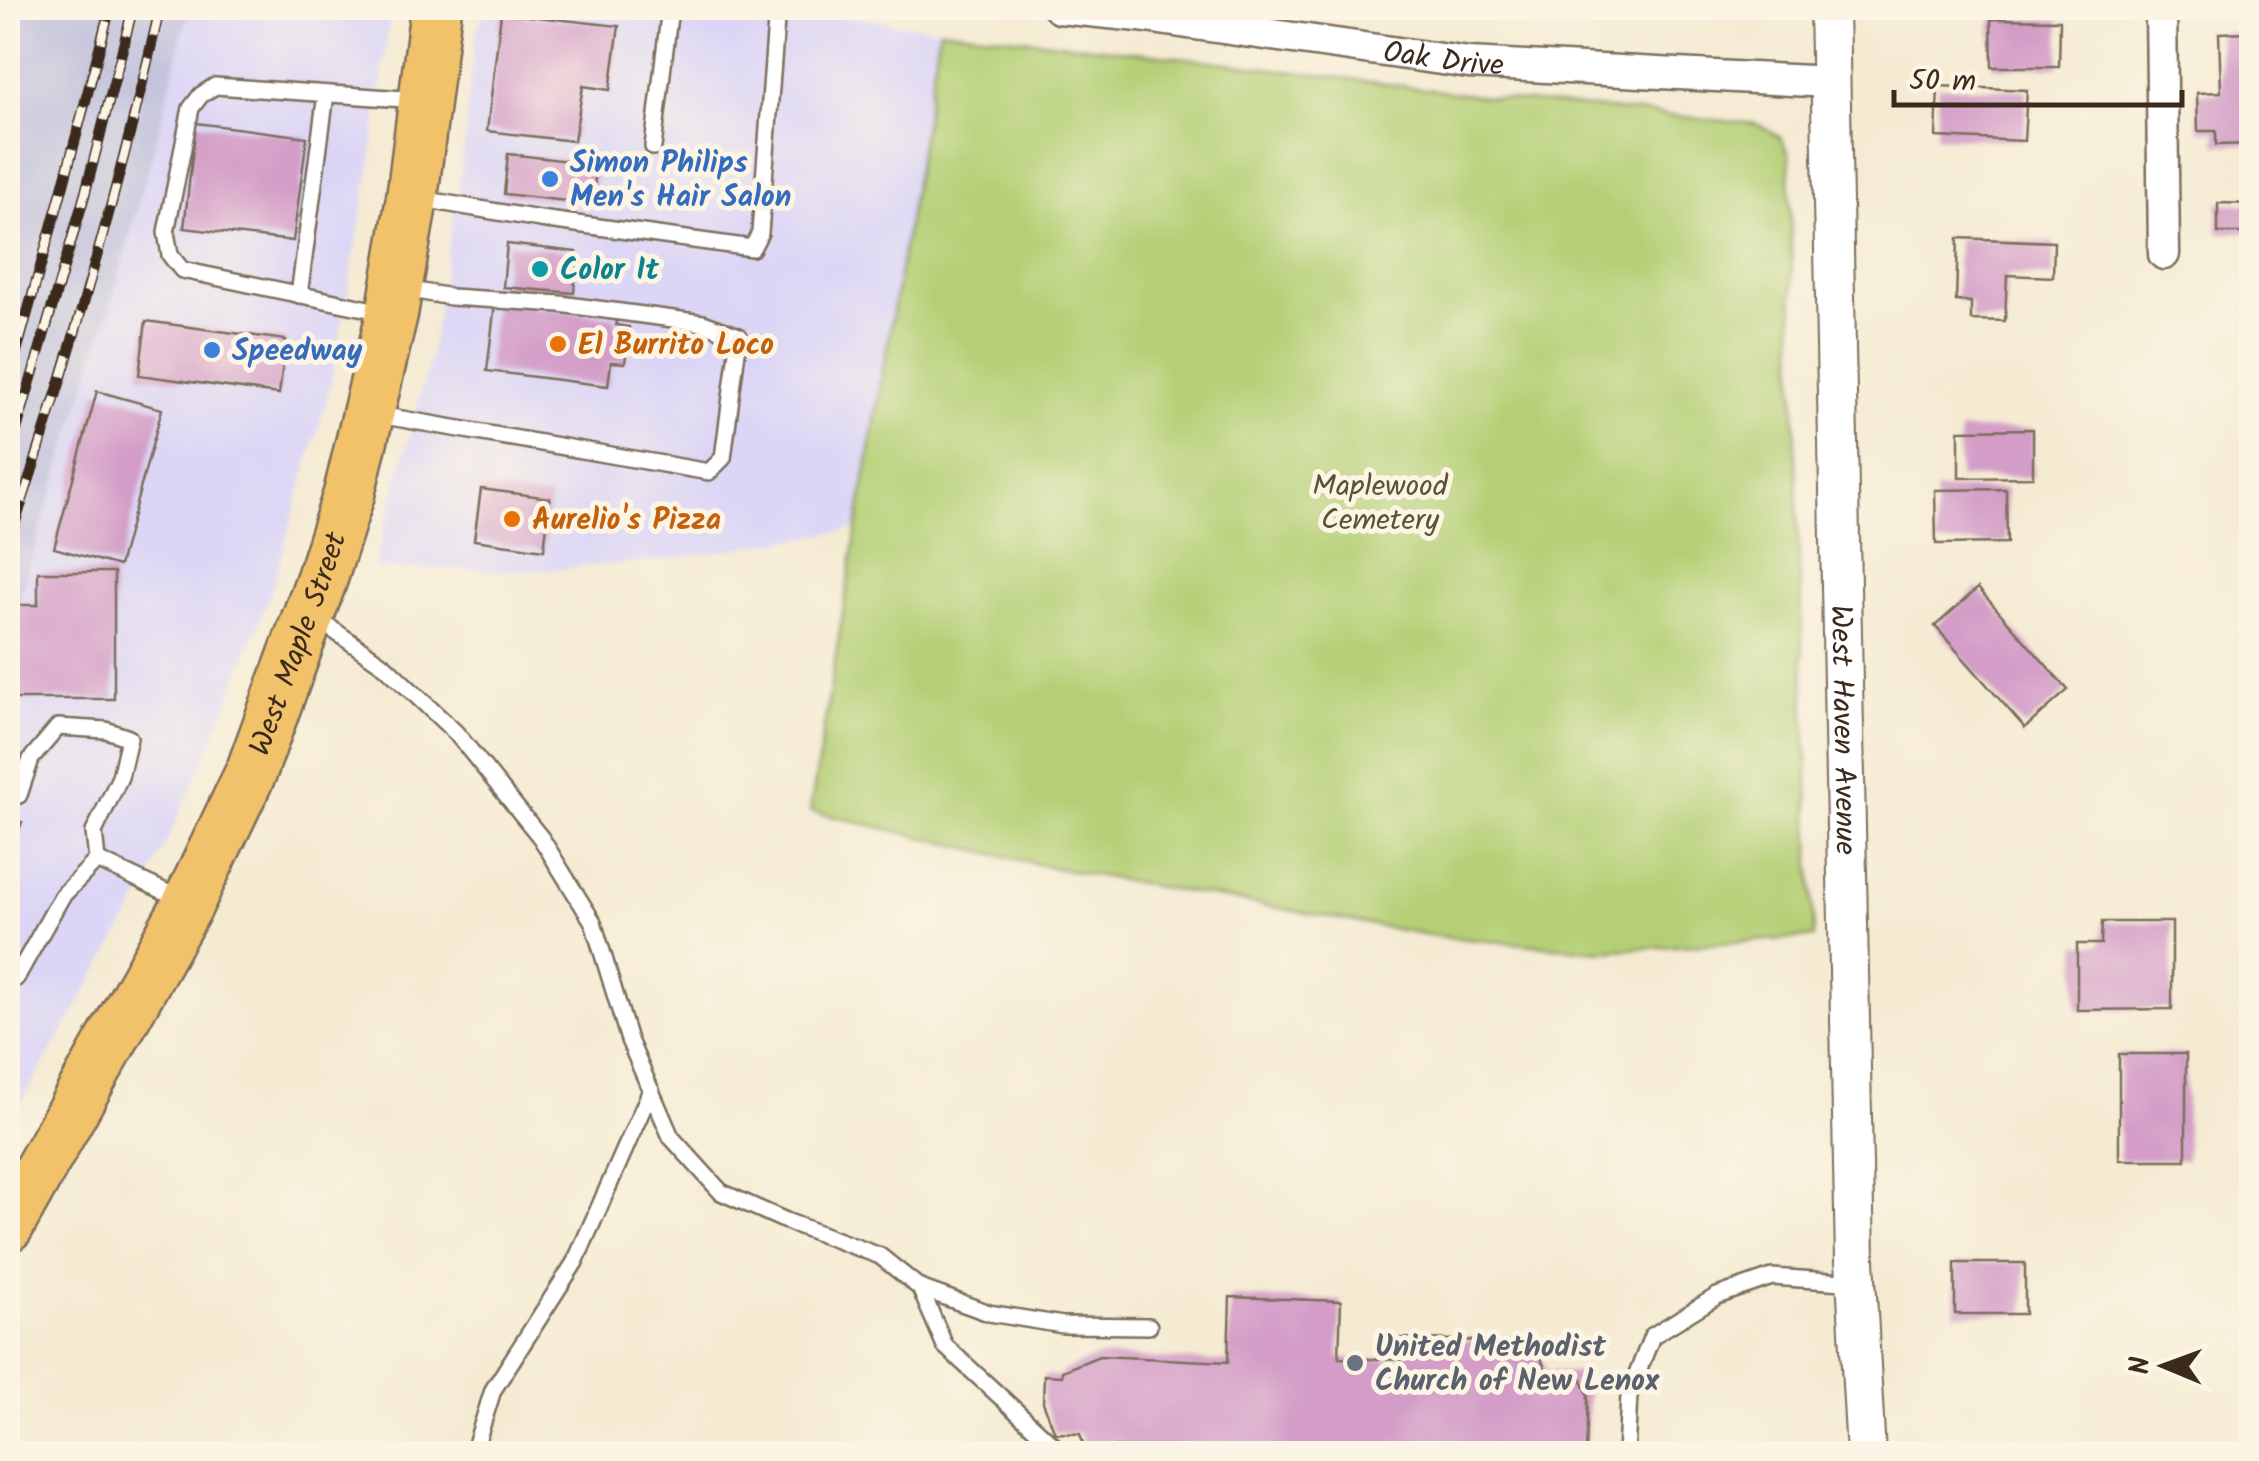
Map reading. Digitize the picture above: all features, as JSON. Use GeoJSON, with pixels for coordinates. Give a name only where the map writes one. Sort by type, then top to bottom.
{"type":"FeatureCollection","features":[{"type":"Feature","properties":{"kind":"main road","name":"West Maple Street"},"geometry":{"type":"LineString","coordinates":[[8,1226],[189,902],[252,770],[309,613],[349,494],[394,301],[412,198],[436,8]]}},
{"type":"Feature","properties":{"kind":"street","name":"Oak Drive"},"geometry":{"type":"LineString","coordinates":[[1060,8],[1140,12],[1469,63],[1830,82]]}},
{"type":"Feature","properties":{"kind":"street","name":"West Haven Avenue"},"geometry":{"type":"LineString","coordinates":[[1829,8],[1857,1284],[1866,1454]]}},
{"type":"Feature","properties":{"kind":"street"},"geometry":{"type":"LineString","coordinates":[[2161,8],[2164,254]]}},
{"type":"Feature","properties":{"kind":"lane"},"geometry":{"type":"LineString","coordinates":[[653,147],[670,8]]}},
{"type":"Feature","properties":{"kind":"lane"},"geometry":{"type":"LineString","coordinates":[[412,198],[752,248],[760,233],[777,8]]}},
{"type":"Feature","properties":{"kind":"lane"},"geometry":{"type":"LineString","coordinates":[[369,413],[709,472],[723,458],[739,336],[703,323],[560,304],[451,297],[394,301],[298,295],[182,270],[170,255],[166,232],[191,108],[201,95],[216,86],[424,100]]}},
{"type":"Feature","properties":{"kind":"lane"},"geometry":{"type":"LineString","coordinates":[[298,295],[326,94]]}},
{"type":"Feature","properties":{"kind":"lane"},"geometry":{"type":"LineString","coordinates":[[309,613],[385,666],[456,732],[541,838],[593,922],[629,1040],[671,1136],[721,1192],[880,1256],[920,1288],[989,1313],[1063,1325],[1149,1326]]}},
{"type":"Feature","properties":{"kind":"lane"},"geometry":{"type":"LineString","coordinates":[[19,795],[32,759],[58,727],[106,730],[130,738],[120,778],[94,832],[97,860]]}},
{"type":"Feature","properties":{"kind":"lane"},"geometry":{"type":"LineString","coordinates":[[97,860],[189,902]]}},
{"type":"Feature","properties":{"kind":"lane"},"geometry":{"type":"LineString","coordinates":[[16,978],[62,896],[97,860]]}},
{"type":"Feature","properties":{"kind":"lane"},"geometry":{"type":"LineString","coordinates":[[473,1454],[492,1390],[575,1262],[651,1090]]}},
{"type":"Feature","properties":{"kind":"lane"},"geometry":{"type":"LineString","coordinates":[[1626,1454],[1629,1396],[1652,1336],[1717,1296],[1772,1277],[1857,1284]]}},
{"type":"Feature","properties":{"kind":"lane"},"geometry":{"type":"LineString","coordinates":[[920,1288],[945,1346],[1063,1454]]}},
{"type":"Feature","properties":{"kind":"shaded area"},"geometry":{"type":"Polygon","coordinates":[[[8,8],[189,8],[109,312],[8,634],[8,8]]]}},
{"type":"Feature","properties":{"kind":"shaded area"},"geometry":{"type":"Polygon","coordinates":[[[189,8],[391,8],[372,159],[330,387],[272,589],[210,747],[139,901],[8,1126],[8,630],[189,8]]]}},
{"type":"Feature","properties":{"kind":"shaded area"},"geometry":{"type":"Polygon","coordinates":[[[485,8],[770,8],[940,29],[857,529],[666,560],[532,571],[374,568],[429,361],[461,171],[475,36],[485,8]]]}},
{"type":"Feature","properties":{"kind":"green space","name":"Maplewood Cemetery"},"geometry":{"type":"Polygon","coordinates":[[[940,29],[1518,101],[1757,124],[1781,138],[1789,155],[1798,534],[1814,937],[1600,951],[1434,936],[1059,869],[810,811],[940,29]]]}},
{"type":"Feature","properties":{"kind":"building"},"geometry":{"type":"Polygon","coordinates":[[[501,13],[619,26],[610,90],[583,86],[574,141],[487,131],[501,13]]]}},
{"type":"Feature","properties":{"kind":"building"},"geometry":{"type":"Polygon","coordinates":[[[1991,19],[2060,20],[2059,67],[1992,67],[1991,19]]]}},
{"type":"Feature","properties":{"kind":"building"},"geometry":{"type":"Polygon","coordinates":[[[2252,32],[2252,144],[2216,145],[2216,131],[2198,131],[2197,93],[2221,92],[2219,33],[2252,32]]]}},
{"type":"Feature","properties":{"kind":"building"},"geometry":{"type":"Polygon","coordinates":[[[1938,86],[2027,90],[2024,141],[1936,137],[1938,86]]]}},
{"type":"Feature","properties":{"kind":"building"},"geometry":{"type":"Polygon","coordinates":[[[196,123],[307,137],[293,241],[184,228],[196,123]]]}},
{"type":"Feature","properties":{"kind":"building","name":"Simon Philips Men's Hair Salon"},"geometry":{"type":"Polygon","coordinates":[[[508,154],[596,164],[593,204],[504,194],[508,154]]]}},
{"type":"Feature","properties":{"kind":"building"},"geometry":{"type":"Polygon","coordinates":[[[2218,203],[2252,204],[2252,233],[2218,233],[2218,203]]]}},
{"type":"Feature","properties":{"kind":"building"},"geometry":{"type":"Polygon","coordinates":[[[1958,238],[2054,242],[2053,277],[2007,275],[2005,321],[1971,320],[1971,302],[1956,301],[1958,238]]]}},
{"type":"Feature","properties":{"kind":"building","name":"Color It"},"geometry":{"type":"Polygon","coordinates":[[[507,244],[577,252],[574,293],[503,287],[507,244]]]}},
{"type":"Feature","properties":{"kind":"building","name":"El Burrito Loco"},"geometry":{"type":"Polygon","coordinates":[[[495,303],[616,317],[616,325],[629,327],[625,363],[611,362],[608,386],[487,371],[495,303]]]}},
{"type":"Feature","properties":{"kind":"building"},"geometry":{"type":"Polygon","coordinates":[[[146,321],[286,340],[279,394],[139,375],[146,321]]]}},
{"type":"Feature","properties":{"kind":"building"},"geometry":{"type":"Polygon","coordinates":[[[97,391],[162,409],[119,566],[54,548],[97,391]]]}},
{"type":"Feature","properties":{"kind":"building"},"geometry":{"type":"Polygon","coordinates":[[[2033,429],[2033,477],[1959,478],[1959,430],[2033,429]]]}},
{"type":"Feature","properties":{"kind":"building","name":"Aurelio's Pizza"},"geometry":{"type":"Polygon","coordinates":[[[481,489],[550,498],[544,550],[474,540],[481,489]]]}},
{"type":"Feature","properties":{"kind":"building"},"geometry":{"type":"Polygon","coordinates":[[[2006,489],[2007,543],[1936,544],[1935,490],[2006,489]]]}},
{"type":"Feature","properties":{"kind":"building"},"geometry":{"type":"Polygon","coordinates":[[[38,572],[114,572],[114,699],[11,699],[11,605],[38,605],[38,572]]]}},
{"type":"Feature","properties":{"kind":"building"},"geometry":{"type":"Polygon","coordinates":[[[1978,588],[2068,690],[2025,728],[1935,626],[1978,588]]]}},
{"type":"Feature","properties":{"kind":"building"},"geometry":{"type":"Polygon","coordinates":[[[8,817],[22,822],[8,861],[8,817]]]}},
{"type":"Feature","properties":{"kind":"building"},"geometry":{"type":"Polygon","coordinates":[[[2102,922],[2172,922],[2172,1009],[2077,1010],[2077,944],[2101,944],[2102,922]]]}},
{"type":"Feature","properties":{"kind":"building"},"geometry":{"type":"Polygon","coordinates":[[[2119,1054],[2186,1054],[2186,1160],[2119,1160],[2119,1054]]]}},
{"type":"Feature","properties":{"kind":"building"},"geometry":{"type":"Polygon","coordinates":[[[1955,1263],[2025,1263],[2025,1314],[1955,1314],[1955,1263]]]}},
{"type":"Feature","properties":{"kind":"building"},"geometry":{"type":"Polygon","coordinates":[[[1230,1297],[1341,1301],[1339,1358],[1401,1360],[1401,1338],[1535,1343],[1546,1371],[1579,1373],[1588,1395],[1586,1454],[1250,1454],[1084,1446],[1080,1434],[1055,1433],[1043,1402],[1044,1375],[1062,1376],[1062,1371],[1099,1356],[1228,1362],[1230,1297]]]}},
{"type":"Feature","properties":{"kind":"railway"},"geometry":{"type":"LineString","coordinates":[[8,382],[110,8]]}},
{"type":"Feature","properties":{"kind":"railway"},"geometry":{"type":"LineString","coordinates":[[8,459],[85,194],[133,8]]}},
{"type":"Feature","properties":{"kind":"railway"},"geometry":{"type":"LineString","coordinates":[[8,544],[91,278],[160,8]]}},
{"type":"Feature","properties":{"kind":"place","name":"Simon Philips Men's Hair Salon"},"geometry":{"type":"Point","coordinates":[550,179]}},
{"type":"Feature","properties":{"kind":"place","name":"Color It"},"geometry":{"type":"Point","coordinates":[540,269]}},
{"type":"Feature","properties":{"kind":"place","name":"El Burrito Loco"},"geometry":{"type":"Point","coordinates":[558,344]}},
{"type":"Feature","properties":{"kind":"place","name":"Speedway"},"geometry":{"type":"Point","coordinates":[212,350]}},
{"type":"Feature","properties":{"kind":"place","name":"Aurelio's Pizza"},"geometry":{"type":"Point","coordinates":[512,519]}},
{"type":"Feature","properties":{"kind":"place","name":"United Methodist Church of New Lenox"},"geometry":{"type":"Point","coordinates":[1355,1363]}}]}
